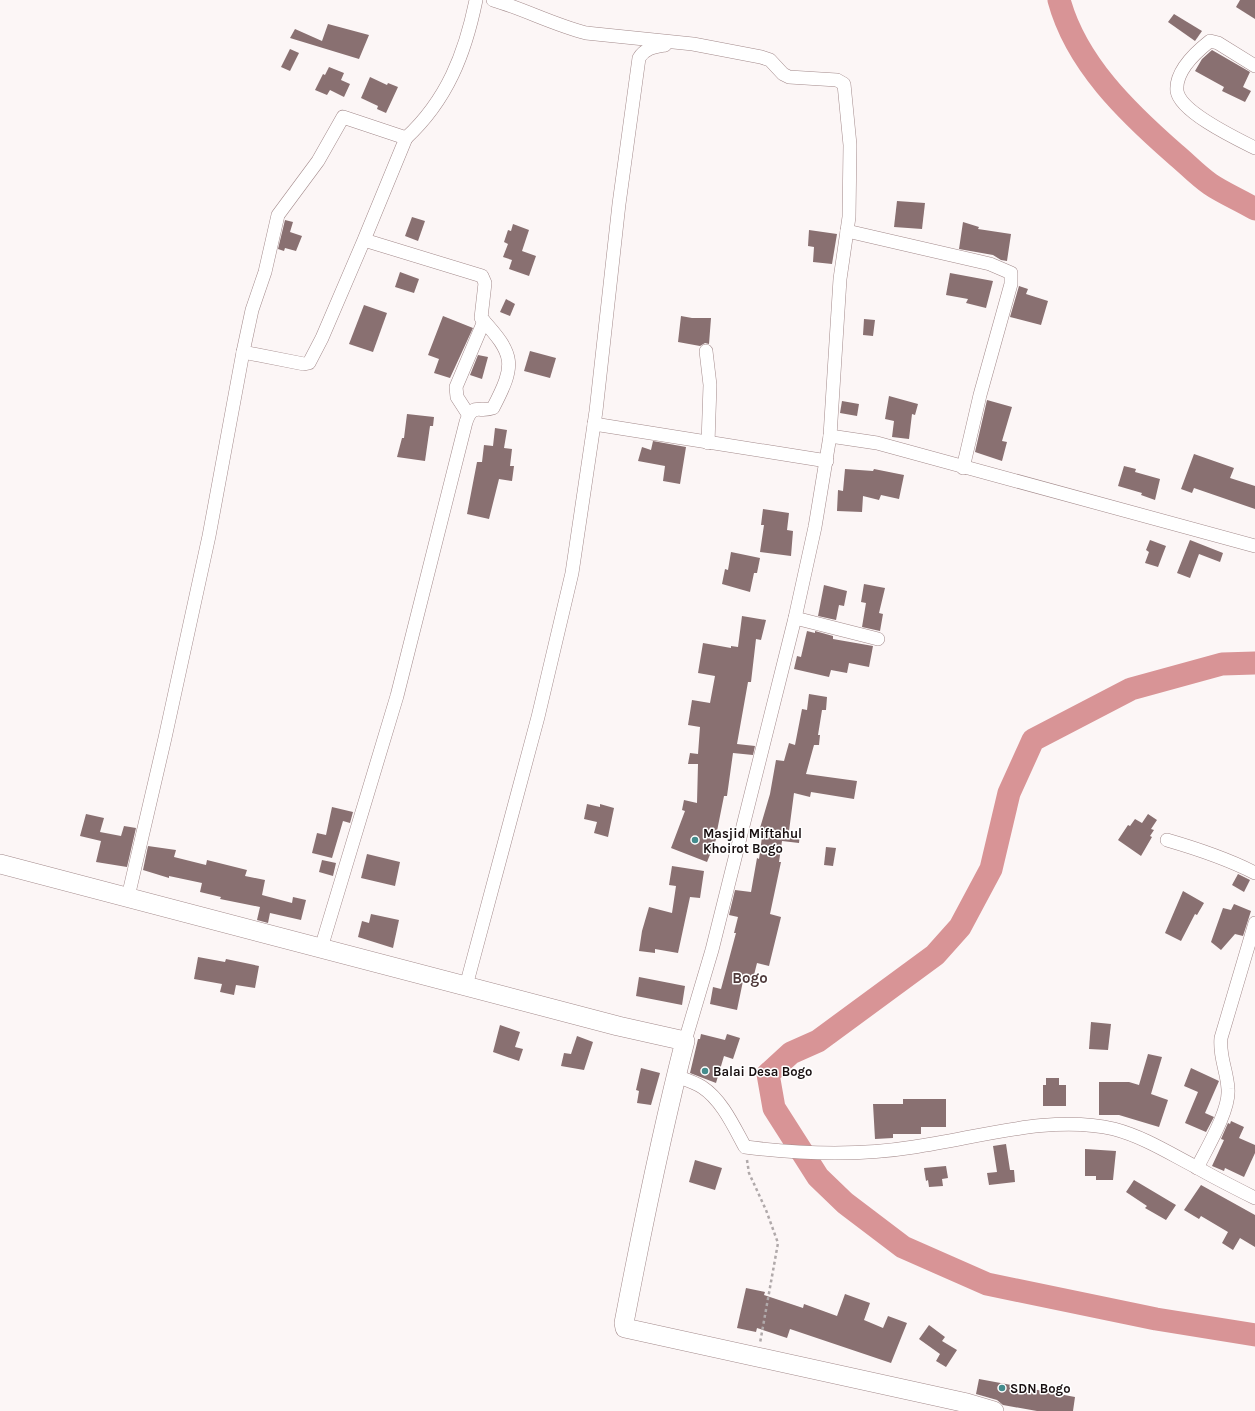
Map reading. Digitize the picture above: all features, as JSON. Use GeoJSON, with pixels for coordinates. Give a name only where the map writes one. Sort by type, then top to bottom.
{"type":"FeatureCollection","features":[{"type":"Feature","properties":{"kind":"street"},"geometry":{"type":"LineString","coordinates":[[243,352],[304,364],[309,363],[322,338],[406,138],[424,122],[441,96],[458,65],[470,30],[476,0]]}},
{"type":"Feature","properties":{"kind":"street"},"geometry":{"type":"LineString","coordinates":[[493,0],[522,9],[571,29],[586,33],[693,44],[761,57],[770,60],[788,77],[838,80],[844,84],[850,145],[849,216],[840,279],[830,436],[827,460],[808,564],[795,618],[712,950],[676,1076],[637,1255],[624,1326],[628,1330],[967,1403],[994,1411]]}},
{"type":"Feature","properties":{"kind":"street"},"geometry":{"type":"LineString","coordinates":[[1255,66],[1218,43],[1210,41],[1198,51],[1186,66],[1178,79],[1177,91],[1180,99],[1209,124],[1255,148]]}},
{"type":"Feature","properties":{"kind":"street"},"geometry":{"type":"LineString","coordinates":[[466,986],[561,626],[572,573],[594,424],[619,204],[639,58],[642,53],[649,49],[676,43]]}},
{"type":"Feature","properties":{"kind":"street"},"geometry":{"type":"LineString","coordinates":[[128,896],[165,738],[207,544],[252,310],[265,272],[278,215],[318,161],[342,118],[346,117],[406,138]]}},
{"type":"Feature","properties":{"kind":"street"},"geometry":{"type":"LineString","coordinates":[[847,231],[990,264],[1011,273],[1011,284],[980,395],[963,468]]}},
{"type":"Feature","properties":{"kind":"street"},"geometry":{"type":"LineString","coordinates":[[321,948],[397,696],[445,499],[468,414],[475,409],[493,408],[506,378],[508,354],[481,318],[480,312],[485,283],[482,276],[364,240]]}},
{"type":"Feature","properties":{"kind":"street"},"geometry":{"type":"LineString","coordinates":[[468,414],[457,397],[456,387],[484,321]]}},
{"type":"Feature","properties":{"kind":"street"},"geometry":{"type":"LineString","coordinates":[[706,351],[710,385],[708,443]]}},
{"type":"Feature","properties":{"kind":"street"},"geometry":{"type":"LineString","coordinates":[[594,424],[708,443],[827,460]]}},
{"type":"Feature","properties":{"kind":"street"},"geometry":{"type":"LineString","coordinates":[[830,436],[877,443],[963,468],[1138,513],[1255,546]]}},
{"type":"Feature","properties":{"kind":"street"},"geometry":{"type":"LineString","coordinates":[[795,618],[878,639]]}},
{"type":"Feature","properties":{"kind":"street"},"geometry":{"type":"LineString","coordinates":[[1167,840],[1207,851],[1254,870]]}},
{"type":"Feature","properties":{"kind":"street"},"geometry":{"type":"LineString","coordinates":[[0,864],[128,896],[618,1026],[685,1041]]}},
{"type":"Feature","properties":{"kind":"street"},"geometry":{"type":"LineString","coordinates":[[1197,1168],[1225,1110],[1228,1096],[1227,1077],[1220,1050],[1221,1038],[1255,923]]}},
{"type":"Feature","properties":{"kind":"street"},"geometry":{"type":"LineString","coordinates":[[676,1076],[701,1086],[710,1093],[722,1108],[745,1147],[816,1152],[883,1151],[1008,1130],[1064,1125],[1113,1129],[1142,1138],[1255,1198]]}},
{"type":"Feature","properties":{"kind":"path"},"geometry":{"type":"LineString","coordinates":[[745,1147],[749,1173],[766,1210],[778,1243],[758,1358]]}},
{"type":"Feature","properties":{"kind":"building"},"geometry":{"type":"Polygon","coordinates":[[[1240,0],[1255,0],[1255,19],[1236,7],[1240,0]]]}},
{"type":"Feature","properties":{"kind":"building"},"geometry":{"type":"Polygon","coordinates":[[[1174,14],[1202,31],[1195,41],[1168,22],[1174,14]]]}},
{"type":"Feature","properties":{"kind":"building"},"geometry":{"type":"Polygon","coordinates":[[[328,24],[369,35],[359,59],[290,38],[295,29],[322,41],[328,24]]]}},
{"type":"Feature","properties":{"kind":"building"},"geometry":{"type":"Polygon","coordinates":[[[290,49],[299,53],[290,71],[281,67],[290,49]]]}},
{"type":"Feature","properties":{"kind":"building"},"geometry":{"type":"Polygon","coordinates":[[[1212,50],[1250,72],[1243,87],[1251,91],[1245,102],[1222,91],[1224,87],[1195,71],[1202,59],[1212,50]]]}},
{"type":"Feature","properties":{"kind":"building"},"geometry":{"type":"Polygon","coordinates":[[[329,67],[344,73],[341,80],[350,84],[344,97],[330,90],[327,95],[315,90],[323,74],[325,75],[329,67]]]}},
{"type":"Feature","properties":{"kind":"building"},"geometry":{"type":"Polygon","coordinates":[[[370,77],[387,85],[388,83],[398,87],[386,113],[377,109],[378,106],[361,98],[370,77]]]}},
{"type":"Feature","properties":{"kind":"building"},"geometry":{"type":"Polygon","coordinates":[[[897,201],[925,203],[922,229],[894,227],[897,201]]]}},
{"type":"Feature","properties":{"kind":"building"},"geometry":{"type":"Polygon","coordinates":[[[412,217],[425,221],[418,241],[405,236],[412,217]]]}},
{"type":"Feature","properties":{"kind":"building"},"geometry":{"type":"Polygon","coordinates":[[[285,220],[293,222],[290,232],[302,236],[296,251],[285,248],[284,251],[278,249],[285,220]]]}},
{"type":"Feature","properties":{"kind":"building"},"geometry":{"type":"Polygon","coordinates":[[[963,222],[979,227],[978,229],[1011,234],[1007,261],[1001,260],[993,255],[959,249],[963,222]]]}},
{"type":"Feature","properties":{"kind":"building"},"geometry":{"type":"Polygon","coordinates":[[[513,224],[529,230],[522,251],[536,256],[529,276],[509,269],[512,260],[503,257],[508,244],[504,242],[508,230],[511,231],[513,224]]]}},
{"type":"Feature","properties":{"kind":"building"},"geometry":{"type":"Polygon","coordinates":[[[809,230],[837,234],[832,264],[813,262],[814,247],[808,246],[809,230]]]}},
{"type":"Feature","properties":{"kind":"building"},"geometry":{"type":"Polygon","coordinates":[[[400,272],[419,279],[414,293],[395,287],[400,272]]]}},
{"type":"Feature","properties":{"kind":"building"},"geometry":{"type":"Polygon","coordinates":[[[950,273],[993,281],[986,308],[966,303],[968,299],[946,295],[950,273]]]}},
{"type":"Feature","properties":{"kind":"building"},"geometry":{"type":"Polygon","coordinates":[[[1019,286],[1028,289],[1026,294],[1048,301],[1041,325],[1010,317],[1019,286]]]}},
{"type":"Feature","properties":{"kind":"building"},"geometry":{"type":"Polygon","coordinates":[[[506,299],[515,304],[510,316],[500,312],[506,299]]]}},
{"type":"Feature","properties":{"kind":"building"},"geometry":{"type":"Polygon","coordinates":[[[364,305],[387,313],[373,352],[349,344],[364,305]]]}},
{"type":"Feature","properties":{"kind":"building"},"geometry":{"type":"Polygon","coordinates":[[[443,316],[473,328],[450,378],[434,373],[439,359],[428,355],[443,316]]]}},
{"type":"Feature","properties":{"kind":"building"},"geometry":{"type":"Polygon","coordinates":[[[681,316],[692,318],[711,318],[709,344],[705,343],[700,346],[678,342],[681,316]]]}},
{"type":"Feature","properties":{"kind":"building"},"geometry":{"type":"Polygon","coordinates":[[[864,319],[875,320],[873,336],[863,335],[864,319]]]}},
{"type":"Feature","properties":{"kind":"building"},"geometry":{"type":"Polygon","coordinates":[[[530,351],[556,358],[550,378],[524,371],[530,351]]]}},
{"type":"Feature","properties":{"kind":"building"},"geometry":{"type":"Polygon","coordinates":[[[478,355],[488,357],[482,379],[470,375],[478,355]]]}},
{"type":"Feature","properties":{"kind":"building"},"geometry":{"type":"Polygon","coordinates":[[[889,396],[918,404],[915,415],[912,414],[909,439],[892,437],[894,421],[885,419],[889,396]]]}},
{"type":"Feature","properties":{"kind":"building"},"geometry":{"type":"Polygon","coordinates":[[[987,400],[1012,407],[1002,441],[1007,442],[1002,461],[975,452],[987,400]]]}},
{"type":"Feature","properties":{"kind":"building"},"geometry":{"type":"Polygon","coordinates":[[[842,401],[859,404],[857,416],[840,413],[842,401]]]}},
{"type":"Feature","properties":{"kind":"building"},"geometry":{"type":"Polygon","coordinates":[[[407,414],[434,417],[433,426],[430,426],[425,461],[397,457],[402,438],[404,438],[407,414]]]}},
{"type":"Feature","properties":{"kind":"building"},"geometry":{"type":"Polygon","coordinates":[[[495,428],[507,430],[504,448],[512,449],[510,466],[514,466],[512,481],[499,479],[489,519],[467,514],[477,462],[482,462],[484,445],[493,446],[495,428]]]}},
{"type":"Feature","properties":{"kind":"building"},"geometry":{"type":"Polygon","coordinates":[[[653,441],[686,447],[680,484],[663,481],[665,466],[638,461],[642,447],[651,450],[653,441]]]}},
{"type":"Feature","properties":{"kind":"building"},"geometry":{"type":"Polygon","coordinates":[[[1194,454],[1234,468],[1230,478],[1255,486],[1255,509],[1194,488],[1192,493],[1181,489],[1194,454]]]}},
{"type":"Feature","properties":{"kind":"building"},"geometry":{"type":"Polygon","coordinates":[[[1124,466],[1136,469],[1135,472],[1160,479],[1155,500],[1141,495],[1142,493],[1118,486],[1124,466]]]}},
{"type":"Feature","properties":{"kind":"building"},"geometry":{"type":"Polygon","coordinates":[[[845,469],[873,471],[874,469],[904,475],[899,499],[881,495],[879,500],[863,496],[862,512],[837,511],[838,490],[843,491],[845,469]]]}},
{"type":"Feature","properties":{"kind":"building"},"geometry":{"type":"Polygon","coordinates":[[[763,509],[789,513],[787,530],[793,531],[791,556],[760,552],[764,525],[761,525],[763,509]]]}},
{"type":"Feature","properties":{"kind":"building"},"geometry":{"type":"Polygon","coordinates":[[[1150,540],[1166,546],[1158,567],[1145,563],[1149,552],[1146,550],[1150,540]]]}},
{"type":"Feature","properties":{"kind":"building"},"geometry":{"type":"Polygon","coordinates":[[[1190,540],[1223,553],[1220,562],[1199,554],[1190,578],[1177,573],[1190,540]]]}},
{"type":"Feature","properties":{"kind":"building"},"geometry":{"type":"Polygon","coordinates":[[[731,552],[760,558],[757,573],[754,573],[750,592],[722,584],[725,569],[728,570],[731,552]]]}},
{"type":"Feature","properties":{"kind":"building"},"geometry":{"type":"Polygon","coordinates":[[[864,584],[885,588],[879,613],[883,614],[880,631],[862,627],[866,603],[861,602],[864,584]]]}},
{"type":"Feature","properties":{"kind":"building"},"geometry":{"type":"Polygon","coordinates":[[[824,585],[847,591],[844,606],[839,605],[836,620],[818,616],[824,585]]]}},
{"type":"Feature","properties":{"kind":"building"},"geometry":{"type":"Polygon","coordinates":[[[742,616],[766,620],[761,640],[756,639],[751,682],[748,682],[737,744],[755,746],[753,755],[733,753],[727,796],[724,796],[717,831],[719,832],[707,862],[671,848],[685,811],[682,810],[684,800],[697,803],[698,764],[688,764],[690,753],[698,754],[700,727],[688,725],[692,700],[710,703],[715,676],[698,673],[703,643],[731,648],[731,646],[738,647],[742,616]]]}},
{"type":"Feature","properties":{"kind":"building"},"geometry":{"type":"Polygon","coordinates":[[[807,631],[815,633],[815,631],[833,636],[833,639],[873,646],[869,667],[849,663],[847,673],[831,670],[829,677],[794,669],[797,656],[801,657],[807,631]]]}},
{"type":"Feature","properties":{"kind":"building"},"geometry":{"type":"Polygon","coordinates":[[[809,694],[827,697],[826,710],[822,710],[818,735],[820,735],[819,745],[814,745],[806,774],[857,781],[854,799],[811,792],[810,797],[794,793],[789,831],[800,833],[799,843],[782,841],[779,862],[781,862],[770,914],[781,917],[769,966],[757,963],[752,983],[743,981],[737,1010],[710,1004],[713,987],[721,989],[736,933],[734,933],[738,917],[729,915],[735,890],[751,892],[757,858],[759,859],[762,837],[760,837],[760,828],[770,794],[776,760],[784,761],[789,743],[795,745],[802,709],[807,710],[809,694]]]}},
{"type":"Feature","properties":{"kind":"building"},"geometry":{"type":"Polygon","coordinates":[[[587,804],[600,807],[600,804],[614,808],[608,837],[594,833],[597,822],[584,819],[587,804]]]}},
{"type":"Feature","properties":{"kind":"building"},"geometry":{"type":"Polygon","coordinates":[[[332,807],[353,812],[350,823],[343,821],[332,858],[312,853],[317,833],[326,835],[332,807]]]}},
{"type":"Feature","properties":{"kind":"building"},"geometry":{"type":"Polygon","coordinates":[[[86,814],[104,818],[100,832],[121,836],[124,826],[136,828],[127,867],[96,862],[101,841],[80,836],[86,814]]]}},
{"type":"Feature","properties":{"kind":"building"},"geometry":{"type":"Polygon","coordinates":[[[1148,814],[1157,820],[1151,829],[1154,830],[1150,836],[1152,837],[1141,856],[1118,840],[1128,825],[1130,826],[1135,819],[1142,823],[1148,814]]]}},
{"type":"Feature","properties":{"kind":"building"},"geometry":{"type":"Polygon","coordinates":[[[148,846],[176,850],[174,857],[206,865],[207,860],[247,870],[245,876],[265,880],[262,895],[292,903],[293,897],[306,900],[301,920],[270,913],[268,923],[257,920],[260,907],[220,899],[221,897],[200,892],[202,883],[169,876],[169,878],[143,870],[148,846]]]}},
{"type":"Feature","properties":{"kind":"building"},"geometry":{"type":"Polygon","coordinates":[[[826,847],[836,848],[833,866],[824,865],[826,847]]]}},
{"type":"Feature","properties":{"kind":"building"},"geometry":{"type":"Polygon","coordinates":[[[367,854],[400,862],[395,886],[361,878],[367,854]]]}},
{"type":"Feature","properties":{"kind":"building"},"geometry":{"type":"Polygon","coordinates":[[[322,860],[336,863],[333,876],[319,872],[322,860]]]}},
{"type":"Feature","properties":{"kind":"building"},"geometry":{"type":"Polygon","coordinates":[[[672,866],[704,871],[700,898],[690,897],[678,953],[655,949],[655,953],[639,951],[642,931],[649,907],[672,913],[676,886],[669,885],[672,866]]]}},
{"type":"Feature","properties":{"kind":"building"},"geometry":{"type":"Polygon","coordinates":[[[1238,874],[1250,880],[1244,892],[1232,885],[1238,874]]]}},
{"type":"Feature","properties":{"kind":"building"},"geometry":{"type":"Polygon","coordinates":[[[1183,891],[1204,903],[1197,915],[1195,914],[1181,941],[1165,933],[1183,891]]]}},
{"type":"Feature","properties":{"kind":"building"},"geometry":{"type":"Polygon","coordinates":[[[1234,904],[1251,911],[1243,936],[1235,934],[1221,950],[1211,942],[1223,908],[1231,910],[1234,904]]]}},
{"type":"Feature","properties":{"kind":"building"},"geometry":{"type":"Polygon","coordinates":[[[371,914],[399,920],[393,948],[358,937],[362,921],[369,923],[371,914]]]}},
{"type":"Feature","properties":{"kind":"building"},"geometry":{"type":"Polygon","coordinates":[[[198,957],[225,962],[226,959],[259,966],[255,988],[236,985],[234,995],[220,992],[222,984],[194,979],[198,957]]]}},
{"type":"Feature","properties":{"kind":"building"},"geometry":{"type":"Polygon","coordinates":[[[639,977],[685,986],[682,1005],[636,996],[639,977]]]}},
{"type":"Feature","properties":{"kind":"building"},"geometry":{"type":"Polygon","coordinates":[[[1091,1022],[1111,1024],[1108,1050],[1089,1049],[1091,1022]]]}},
{"type":"Feature","properties":{"kind":"building"},"geometry":{"type":"Polygon","coordinates":[[[500,1025],[520,1032],[515,1047],[523,1049],[519,1061],[493,1052],[500,1025]]]}},
{"type":"Feature","properties":{"kind":"building"},"geometry":{"type":"Polygon","coordinates":[[[701,1034],[725,1040],[727,1034],[740,1038],[733,1059],[724,1056],[716,1083],[690,1073],[698,1039],[700,1039],[701,1034]]]}},
{"type":"Feature","properties":{"kind":"building"},"geometry":{"type":"Polygon","coordinates":[[[577,1036],[593,1042],[584,1070],[561,1066],[564,1053],[571,1054],[577,1036]]]}},
{"type":"Feature","properties":{"kind":"building"},"geometry":{"type":"Polygon","coordinates":[[[1148,1054],[1162,1057],[1151,1094],[1168,1100],[1159,1127],[1119,1115],[1099,1115],[1099,1082],[1129,1082],[1139,1085],[1148,1054]]]}},
{"type":"Feature","properties":{"kind":"building"},"geometry":{"type":"Polygon","coordinates":[[[641,1068],[660,1073],[651,1105],[637,1103],[639,1091],[636,1090],[641,1068]]]}},
{"type":"Feature","properties":{"kind":"building"},"geometry":{"type":"Polygon","coordinates":[[[1191,1068],[1219,1081],[1205,1113],[1214,1117],[1206,1132],[1185,1123],[1198,1092],[1184,1086],[1191,1068]]]}},
{"type":"Feature","properties":{"kind":"building"},"geometry":{"type":"Polygon","coordinates":[[[1046,1078],[1059,1078],[1059,1085],[1066,1085],[1066,1106],[1043,1106],[1043,1085],[1046,1085],[1046,1078]]]}},
{"type":"Feature","properties":{"kind":"building"},"geometry":{"type":"Polygon","coordinates":[[[903,1099],[946,1099],[946,1127],[921,1127],[921,1134],[893,1134],[893,1138],[875,1139],[873,1104],[903,1104],[903,1099]]]}},
{"type":"Feature","properties":{"kind":"building"},"geometry":{"type":"Polygon","coordinates":[[[1231,1121],[1244,1127],[1239,1138],[1255,1145],[1255,1153],[1244,1177],[1225,1168],[1224,1171],[1212,1166],[1224,1140],[1221,1139],[1228,1123],[1230,1124],[1231,1121]]]}},
{"type":"Feature","properties":{"kind":"building"},"geometry":{"type":"Polygon","coordinates":[[[1006,1144],[1010,1170],[1014,1170],[1015,1182],[989,1185],[987,1173],[997,1172],[993,1146],[1006,1144]]]}},
{"type":"Feature","properties":{"kind":"building"},"geometry":{"type":"Polygon","coordinates":[[[1085,1149],[1116,1151],[1113,1180],[1096,1180],[1096,1176],[1085,1176],[1085,1149]]]}},
{"type":"Feature","properties":{"kind":"building"},"geometry":{"type":"Polygon","coordinates":[[[695,1160],[722,1168],[715,1190],[689,1182],[695,1160]]]}},
{"type":"Feature","properties":{"kind":"building"},"geometry":{"type":"Polygon","coordinates":[[[946,1166],[948,1178],[942,1179],[943,1186],[929,1187],[928,1180],[926,1181],[924,1168],[946,1166]]]}},
{"type":"Feature","properties":{"kind":"building"},"geometry":{"type":"Polygon","coordinates":[[[1134,1180],[1176,1205],[1166,1220],[1145,1208],[1147,1206],[1126,1192],[1134,1180]]]}},
{"type":"Feature","properties":{"kind":"building"},"geometry":{"type":"Polygon","coordinates":[[[1201,1185],[1255,1215],[1255,1247],[1240,1238],[1233,1250],[1222,1243],[1228,1232],[1201,1216],[1199,1219],[1184,1210],[1201,1185]]]}},
{"type":"Feature","properties":{"kind":"building"},"geometry":{"type":"Polygon","coordinates":[[[746,1288],[765,1292],[764,1295],[803,1308],[804,1304],[837,1316],[845,1294],[870,1303],[864,1320],[883,1328],[888,1316],[907,1323],[891,1363],[790,1329],[787,1338],[757,1328],[756,1332],[737,1328],[746,1288]]]}},
{"type":"Feature","properties":{"kind":"building"},"geometry":{"type":"Polygon","coordinates":[[[929,1325],[945,1337],[942,1341],[957,1350],[946,1367],[936,1361],[940,1354],[919,1339],[929,1325]]]}},
{"type":"Feature","properties":{"kind":"building","name":"SDN Bogo"},"geometry":{"type":"Polygon","coordinates":[[[979,1379],[1075,1397],[1073,1411],[1037,1411],[1003,1405],[997,1400],[976,1394],[979,1379]]]}},
{"type":"Feature","properties":{"kind":"waterway"},"geometry":{"type":"LineString","coordinates":[[1059,0],[1067,23],[1078,45],[1105,85],[1139,121],[1196,173],[1210,184],[1255,209]]}},
{"type":"Feature","properties":{"kind":"waterway"},"geometry":{"type":"LineString","coordinates":[[1255,663],[1222,664],[1131,689],[1033,740],[1009,793],[991,869],[960,927],[935,955],[818,1041],[791,1053],[768,1074],[774,1108],[818,1177],[845,1203],[903,1247],[987,1284],[1156,1319],[1255,1335]]}},
{"type":"Feature","properties":{"kind":"place","name":"Masjid Miftahul Khoirot Bogo"},"geometry":{"type":"Point","coordinates":[695,840]}},
{"type":"Feature","properties":{"kind":"place","name":"Balai Desa Bogo"},"geometry":{"type":"Point","coordinates":[705,1071]}},
{"type":"Feature","properties":{"kind":"place","name":"SDN Bogo"},"geometry":{"type":"Point","coordinates":[1002,1388]}},
{"type":"Feature","properties":{"kind":"district","name":"Bogo"},"geometry":{"type":"Point","coordinates":[750,978]}}]}
